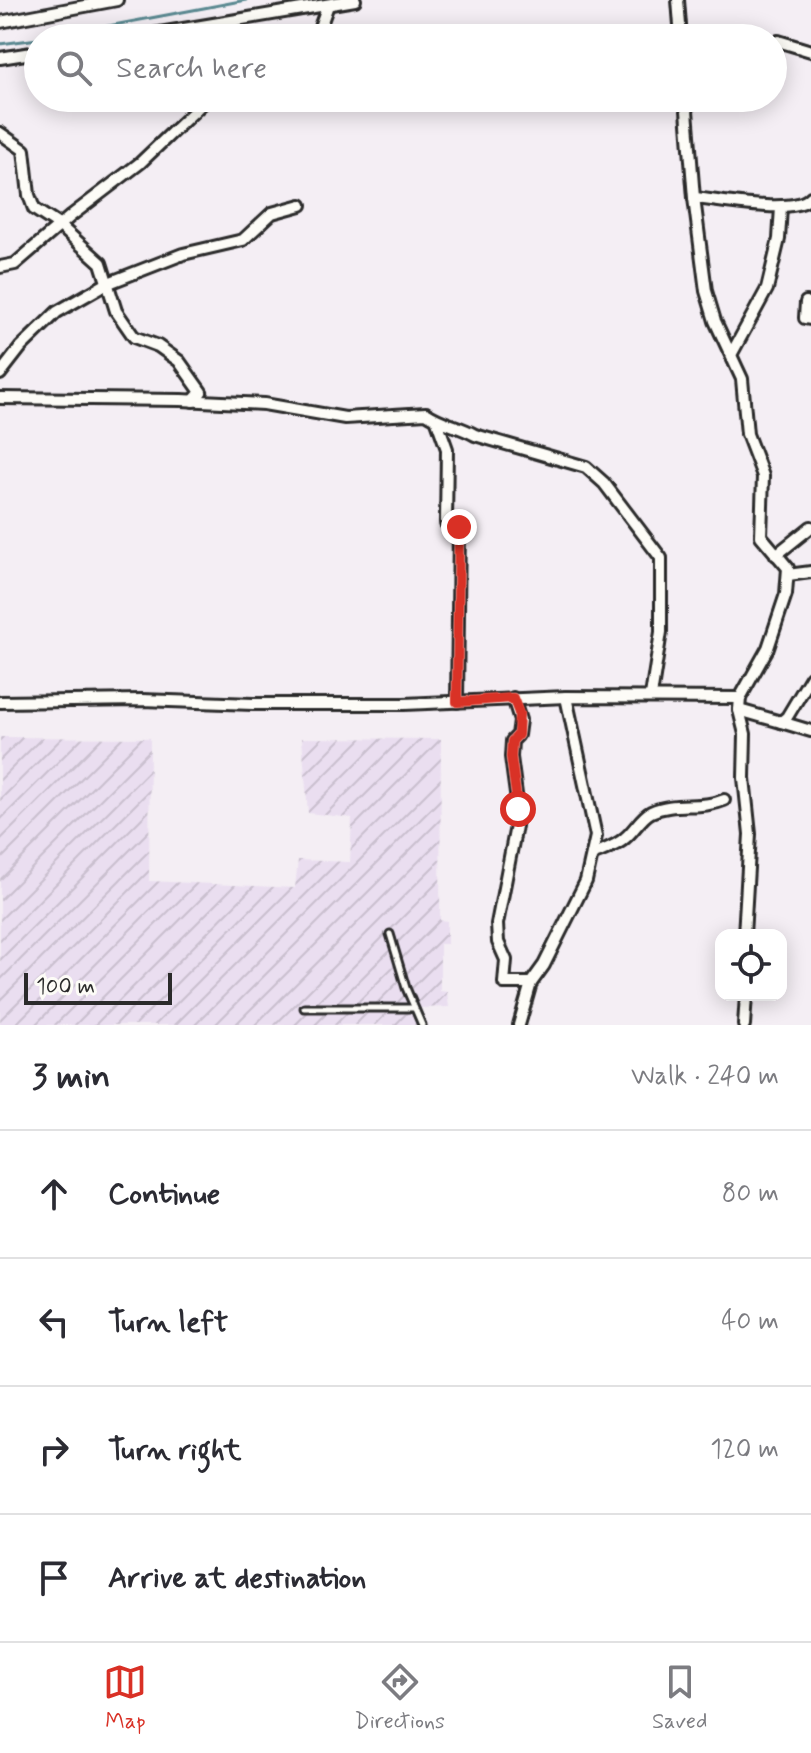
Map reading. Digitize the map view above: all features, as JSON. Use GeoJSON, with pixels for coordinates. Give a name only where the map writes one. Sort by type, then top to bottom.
{"type":"FeatureCollection","features":[{"type":"Feature","properties":{"kind":"street"},"geometry":{"type":"LineString","coordinates":[[0,22],[117,0]]}},
{"type":"Feature","properties":{"kind":"street"},"geometry":{"type":"LineString","coordinates":[[214,24],[355,0]]}},
{"type":"Feature","properties":{"kind":"street"},"geometry":{"type":"LineString","coordinates":[[678,0],[680,24]]}},
{"type":"Feature","properties":{"kind":"street"},"geometry":{"type":"LineString","coordinates":[[321,24],[328,5]]}},
{"type":"Feature","properties":{"kind":"street"},"geometry":{"type":"LineString","coordinates":[[787,44],[811,51]]}},
{"type":"Feature","properties":{"kind":"street"},"geometry":{"type":"LineString","coordinates":[[0,58],[24,54]]}},
{"type":"Feature","properties":{"kind":"street"},"geometry":{"type":"LineString","coordinates":[[0,267],[15,264],[140,163],[193,112]]}},
{"type":"Feature","properties":{"kind":"street"},"geometry":{"type":"LineString","coordinates":[[687,112],[706,291],[715,321],[742,379],[747,434],[763,476],[761,536],[788,568],[786,594],[768,648],[740,698],[750,834],[744,929]]}},
{"type":"Feature","properties":{"kind":"street"},"geometry":{"type":"LineString","coordinates":[[0,133],[24,150],[29,195],[34,209],[60,226],[101,263],[116,311],[134,337],[158,346],[179,361],[201,392],[193,401]]}},
{"type":"Feature","properties":{"kind":"street"},"geometry":{"type":"LineString","coordinates":[[694,198],[781,207],[802,204],[811,197]]}},
{"type":"Feature","properties":{"kind":"street"},"geometry":{"type":"LineString","coordinates":[[0,374],[21,347],[57,312],[106,284],[183,254],[243,240],[272,213],[301,205]]}},
{"type":"Feature","properties":{"kind":"street"},"geometry":{"type":"LineString","coordinates":[[732,353],[767,289],[779,239],[781,207]]}},
{"type":"Feature","properties":{"kind":"street"},"geometry":{"type":"LineString","coordinates":[[806,302],[805,318],[811,319]]}},
{"type":"Feature","properties":{"kind":"street"},"geometry":{"type":"LineString","coordinates":[[0,398],[264,404],[345,418],[426,413],[437,421],[516,448],[586,467],[604,483],[661,558],[661,632],[651,696]]}},
{"type":"Feature","properties":{"kind":"street"},"geometry":{"type":"LineString","coordinates":[[437,421],[447,449],[446,523],[459,527],[457,702]]}},
{"type":"Feature","properties":{"kind":"street"},"geometry":{"type":"LineString","coordinates":[[776,555],[811,527]]}},
{"type":"Feature","properties":{"kind":"street"},"geometry":{"type":"LineString","coordinates":[[788,575],[811,572]]}},
{"type":"Feature","properties":{"kind":"street"},"geometry":{"type":"LineString","coordinates":[[781,722],[811,677]]}},
{"type":"Feature","properties":{"kind":"street"},"geometry":{"type":"LineString","coordinates":[[519,1025],[531,983],[544,965],[586,881],[596,836],[566,697]]}},
{"type":"Feature","properties":{"kind":"street"},"geometry":{"type":"LineString","coordinates":[[0,702],[142,700],[253,704],[457,702],[566,697],[740,698]]}},
{"type":"Feature","properties":{"kind":"street"},"geometry":{"type":"LineString","coordinates":[[513,698],[520,720],[518,735],[512,741],[511,757],[518,809],[498,942],[506,960],[504,983],[531,983]]}},
{"type":"Feature","properties":{"kind":"street"},"geometry":{"type":"LineString","coordinates":[[739,710],[811,731]]}},
{"type":"Feature","properties":{"kind":"street"},"geometry":{"type":"LineString","coordinates":[[592,855],[622,841],[648,813],[668,806],[686,808],[724,800]]}},
{"type":"Feature","properties":{"kind":"street"},"geometry":{"type":"LineString","coordinates":[[744,1025],[746,1001]]}},
{"type":"Feature","properties":{"kind":"lane"},"geometry":{"type":"LineString","coordinates":[[390,934],[422,1025]]}},
{"type":"Feature","properties":{"kind":"lane"},"geometry":{"type":"LineString","coordinates":[[304,1008],[414,1008]]}},
{"type":"Feature","properties":{"kind":"shaded area"},"geometry":{"type":"Polygon","coordinates":[[[0,737],[150,738],[149,881],[295,888],[298,860],[350,862],[352,818],[308,813],[302,738],[441,739],[440,920],[447,921],[447,944],[440,944],[440,991],[447,992],[449,1007],[419,1008],[417,1025],[0,1025],[0,737]]]}},
{"type":"Feature","properties":{"kind":"waterway"},"geometry":{"type":"LineString","coordinates":[[119,24],[246,0]]}},
{"type":"Feature","properties":{"kind":"waterway"},"geometry":{"type":"LineString","coordinates":[[0,44],[24,41]]}},
{"type":"Feature","properties":{"kind":"route"},"geometry":{"type":"LineString","coordinates":[[459,527],[457,702],[513,698],[520,720],[518,735],[512,741],[511,757],[518,809]]}}]}
